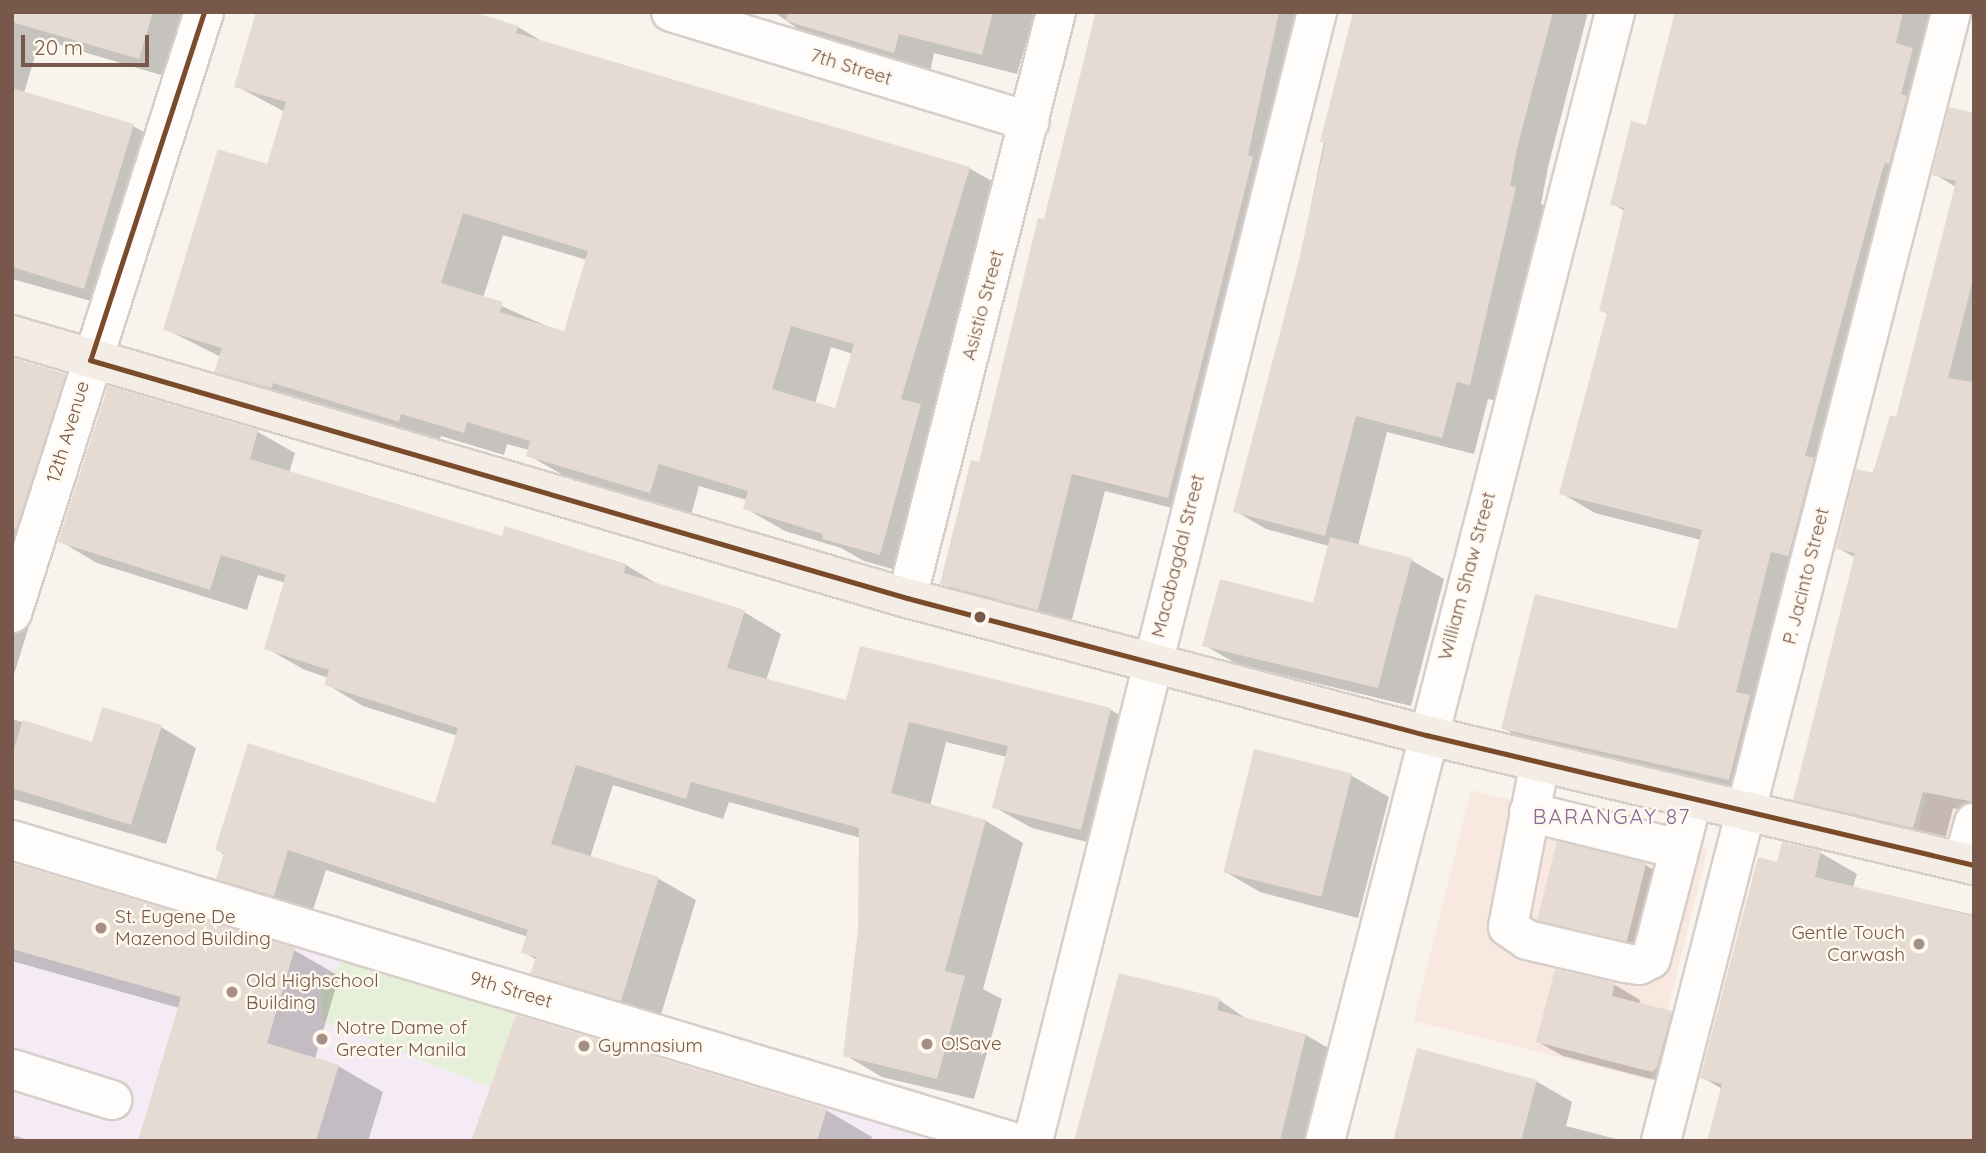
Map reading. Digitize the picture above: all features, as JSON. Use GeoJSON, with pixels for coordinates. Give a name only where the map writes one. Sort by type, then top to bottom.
{"type":"FeatureCollection","features":[{"type":"Feature","properties":{"kind":"main road"},"geometry":{"type":"LineString","coordinates":[[12,335],[907,598],[1152,659],[1426,735],[1968,863]]}},
{"type":"Feature","properties":{"kind":"street","name":"12th Avenue"},"geometry":{"type":"LineString","coordinates":[[12,613],[90,360],[204,12]]}},
{"type":"Feature","properties":{"kind":"street","name":"7th Street"},"geometry":{"type":"LineString","coordinates":[[671,12],[1030,122]]}},
{"type":"Feature","properties":{"kind":"street","name":"Asistio Street"},"geometry":{"type":"LineString","coordinates":[[907,598],[1056,12]]}},
{"type":"Feature","properties":{"kind":"street","name":"Macabagdal Street"},"geometry":{"type":"LineString","coordinates":[[1033,1141],[1152,659],[1317,12]]}},
{"type":"Feature","properties":{"kind":"street","name":"William Shaw Street"},"geometry":{"type":"LineString","coordinates":[[1325,1141],[1426,735],[1615,12]]}},
{"type":"Feature","properties":{"kind":"street","name":"P. Jacinto Street"},"geometry":{"type":"LineString","coordinates":[[1661,1141],[1951,12]]}},
{"type":"Feature","properties":{"kind":"street"},"geometry":{"type":"LineString","coordinates":[[1540,762],[1507,927],[1527,940],[1625,963],[1639,965],[1651,959],[1693,797]]}},
{"type":"Feature","properties":{"kind":"street"},"geometry":{"type":"LineString","coordinates":[[1529,812],[1679,849]]}},
{"type":"Feature","properties":{"kind":"street"},"geometry":{"type":"LineString","coordinates":[[1968,863],[1974,823]]}},
{"type":"Feature","properties":{"kind":"street","name":"9th Street"},"geometry":{"type":"LineString","coordinates":[[12,840],[1010,1141]]}},
{"type":"Feature","properties":{"kind":"street"},"geometry":{"type":"LineString","coordinates":[[12,1069],[112,1100]]}},
{"type":"Feature","properties":{"kind":"shaded area"},"geometry":{"type":"Polygon","coordinates":[[[1962,643],[1974,647],[1974,842],[1918,829],[1962,643]]]}},
{"type":"Feature","properties":{"kind":"shaded area"},"geometry":{"type":"Polygon","coordinates":[[[1471,790],[1708,849],[1650,1080],[1413,1021],[1471,790]]]}},
{"type":"Feature","properties":{"kind":"shaded area","name":"Notre Dame of Greater Manila"},"geometry":{"type":"Polygon","coordinates":[[[12,855],[966,1141],[12,1141],[12,855]]]}},
{"type":"Feature","properties":{"kind":"green space"},"geometry":{"type":"Polygon","coordinates":[[[346,957],[519,1006],[490,1087],[323,1021],[321,987],[346,957]]]}},
{"type":"Feature","properties":{"kind":"building"},"geometry":{"type":"Polygon","coordinates":[[[13,12],[153,12],[139,59],[12,22],[13,12]]]}},
{"type":"Feature","properties":{"kind":"building"},"geometry":{"type":"Polygon","coordinates":[[[256,12],[474,12],[518,26],[516,33],[970,167],[901,399],[921,404],[880,555],[822,539],[823,534],[743,509],[748,491],[659,464],[650,493],[526,456],[530,441],[467,422],[464,433],[401,414],[399,422],[273,383],[271,388],[214,372],[222,348],[163,330],[218,149],[267,164],[286,102],[234,87],[256,12]],[[463,213],[441,283],[503,302],[500,312],[564,331],[588,251],[463,213]],[[791,326],[772,389],[835,408],[854,344],[791,326]]]}},
{"type":"Feature","properties":{"kind":"building"},"geometry":{"type":"Polygon","coordinates":[[[788,12],[993,12],[982,55],[899,34],[894,53],[786,21],[788,12]]]}},
{"type":"Feature","properties":{"kind":"building"},"geometry":{"type":"Polygon","coordinates":[[[1096,12],[1279,12],[1248,155],[1253,157],[1168,498],[1072,474],[1038,610],[940,584],[971,460],[979,462],[1038,218],[1044,219],[1096,12]]]}},
{"type":"Feature","properties":{"kind":"building"},"geometry":{"type":"Polygon","coordinates":[[[1353,12],[1553,12],[1517,148],[1510,186],[1516,187],[1470,385],[1457,382],[1442,438],[1356,416],[1325,536],[1233,512],[1298,264],[1325,143],[1320,142],[1353,12]]]}},
{"type":"Feature","properties":{"kind":"building"},"geometry":{"type":"Polygon","coordinates":[[[1675,12],[1903,12],[1896,43],[1913,48],[1901,94],[1907,96],[1889,164],[1885,163],[1882,171],[1805,456],[1814,458],[1788,556],[1771,552],[1736,692],[1750,695],[1729,780],[1501,729],[1535,594],[1677,629],[1702,530],[1559,494],[1607,313],[1599,311],[1624,208],[1610,205],[1631,121],[1646,125],[1675,12]]]}},
{"type":"Feature","properties":{"kind":"building"},"geometry":{"type":"Polygon","coordinates":[[[12,88],[134,124],[84,289],[12,267],[12,88]]]}},
{"type":"Feature","properties":{"kind":"building"},"geometry":{"type":"Polygon","coordinates":[[[1949,107],[1974,113],[1974,276],[1948,378],[1974,382],[1974,802],[1923,792],[1913,828],[1793,800],[1855,553],[1836,549],[1856,469],[1873,473],[1890,415],[1896,417],[1956,181],[1932,175],[1949,107]]]}},
{"type":"Feature","properties":{"kind":"building"},"geometry":{"type":"Polygon","coordinates":[[[12,358],[66,374],[16,529],[12,528],[12,358]]]}},
{"type":"Feature","properties":{"kind":"building"},"geometry":{"type":"Polygon","coordinates":[[[108,386],[258,430],[250,459],[502,536],[505,526],[626,564],[624,573],[745,610],[727,668],[846,700],[860,646],[1111,708],[1081,830],[992,808],[1008,746],[909,722],[891,793],[986,820],[945,971],[965,976],[937,1079],[843,1056],[858,929],[859,828],[691,782],[686,799],[576,765],[551,844],[659,877],[621,1001],[530,974],[536,957],[521,953],[528,930],[288,850],[274,896],[216,879],[224,853],[215,850],[248,743],[435,803],[458,728],[324,685],[329,670],[264,649],[286,575],[221,555],[210,590],[58,542],[108,386]]]}},
{"type":"Feature","properties":{"kind":"building"},"geometry":{"type":"Polygon","coordinates":[[[1330,537],[1412,558],[1378,688],[1202,646],[1220,579],[1313,603],[1330,537]]]}},
{"type":"Feature","properties":{"kind":"building"},"geometry":{"type":"Polygon","coordinates":[[[102,707],[162,725],[131,825],[12,788],[12,755],[23,720],[92,742],[102,707]]]}},
{"type":"Feature","properties":{"kind":"building"},"geometry":{"type":"Polygon","coordinates":[[[1254,749],[1352,773],[1321,897],[1223,872],[1254,749]]]}},
{"type":"Feature","properties":{"kind":"building"},"geometry":{"type":"Polygon","coordinates":[[[1557,841],[1646,863],[1626,943],[1537,921],[1557,841]]]}},
{"type":"Feature","properties":{"kind":"building"},"geometry":{"type":"Polygon","coordinates":[[[1782,842],[1821,851],[1815,877],[1974,916],[1974,1141],[1707,1141],[1722,1084],[1700,1078],[1758,857],[1777,862],[1782,842]]]}},
{"type":"Feature","properties":{"kind":"building","name":"Old Highschool Building"},"geometry":{"type":"Polygon","coordinates":[[[12,863],[295,948],[267,1043],[339,1065],[316,1141],[138,1141],[181,997],[12,949],[12,863]]]}},
{"type":"Feature","properties":{"kind":"building"},"geometry":{"type":"Polygon","coordinates":[[[1555,969],[1615,983],[1612,996],[1672,1011],[1657,1067],[1652,1072],[1536,1042],[1555,969]]]}},
{"type":"Feature","properties":{"kind":"building"},"geometry":{"type":"Polygon","coordinates":[[[1119,973],[1220,998],[1217,1010],[1306,1034],[1280,1141],[1074,1141],[1119,973]]]}},
{"type":"Feature","properties":{"kind":"building","name":"Gymnasium"},"geometry":{"type":"Polygon","coordinates":[[[516,1015],[827,1109],[817,1141],[471,1141],[516,1015]]]}},
{"type":"Feature","properties":{"kind":"building"},"geometry":{"type":"Polygon","coordinates":[[[1417,1048],[1537,1080],[1521,1141],[1393,1141],[1417,1048]]]}},
{"type":"Feature","properties":{"kind":"transit line"},"geometry":{"type":"LineString","coordinates":[[204,12],[90,360],[907,598],[1426,735],[1974,865]]}},
{"type":"Feature","properties":{"kind":"place","name":"St. Eugene De Mazenod Building"},"geometry":{"type":"Point","coordinates":[101,928]}},
{"type":"Feature","properties":{"kind":"place","name":"Gentle Touch Carwash"},"geometry":{"type":"Point","coordinates":[1919,944]}},
{"type":"Feature","properties":{"kind":"place","name":"Old Highschool Building"},"geometry":{"type":"Point","coordinates":[232,992]}},
{"type":"Feature","properties":{"kind":"place","name":"Notre Dame of Greater Manila"},"geometry":{"type":"Point","coordinates":[322,1039]}},
{"type":"Feature","properties":{"kind":"place","name":"O!Save"},"geometry":{"type":"Point","coordinates":[927,1044]}},
{"type":"Feature","properties":{"kind":"place","name":"Gymnasium"},"geometry":{"type":"Point","coordinates":[584,1046]}},
{"type":"Feature","properties":{"kind":"district","name":"BARANGAY 87"},"geometry":{"type":"Point","coordinates":[1612,816]}}]}
